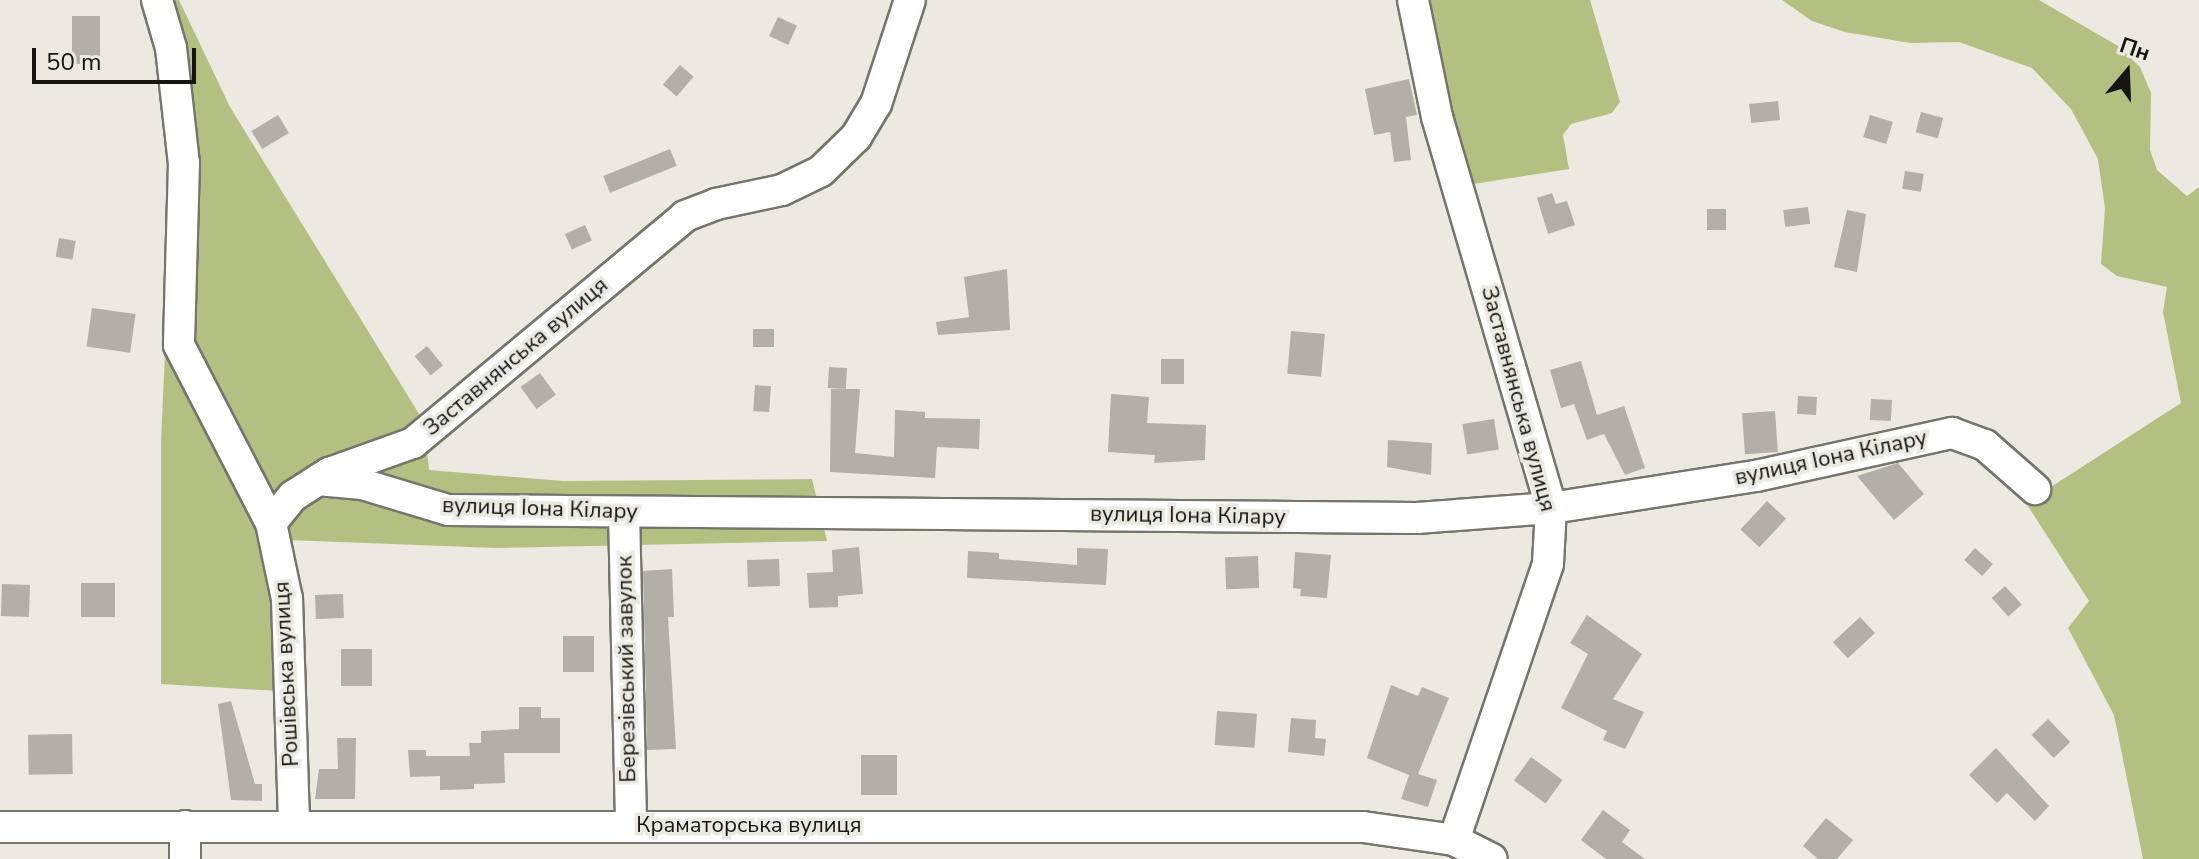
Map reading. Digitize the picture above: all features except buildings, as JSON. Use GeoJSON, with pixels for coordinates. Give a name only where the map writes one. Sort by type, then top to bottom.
{"type":"FeatureCollection","features":[{"type":"Feature","properties":{"kind":"street"},"geometry":{"type":"LineString","coordinates":[[157,0],[171,48],[184,163],[176,292],[179,345],[271,523]]}},
{"type":"Feature","properties":{"kind":"street","name":"Заставнянська вулиця"},"geometry":{"type":"LineString","coordinates":[[271,523],[293,496],[318,480],[413,443],[685,216],[716,204],[782,190],[821,171],[856,137],[876,104],[910,0]]}},
{"type":"Feature","properties":{"kind":"street","name":"Заставнянська вулиця"},"geometry":{"type":"LineString","coordinates":[[1413,0],[1437,117],[1551,508],[1548,564],[1454,840]]}},
{"type":"Feature","properties":{"kind":"street","name":"вулиця Іона Кілару"},"geometry":{"type":"LineString","coordinates":[[318,480],[362,484],[448,510],[1417,518],[1551,508],[1756,476],[1952,433],[1985,445],[2035,489]]}},
{"type":"Feature","properties":{"kind":"street","name":"Березівський завулок"},"geometry":{"type":"LineString","coordinates":[[624,512],[631,826]]}},
{"type":"Feature","properties":{"kind":"street","name":"Рошівська вулиця"},"geometry":{"type":"LineString","coordinates":[[271,523],[287,599],[294,826]]}},
{"type":"Feature","properties":{"kind":"street"},"geometry":{"type":"LineString","coordinates":[[185,826],[185,859]]}},
{"type":"Feature","properties":{"kind":"street","name":"Краматорська вулиця"},"geometry":{"type":"LineString","coordinates":[[0,827],[1363,827],[1454,840],[1492,859]]}},
{"type":"Feature","properties":{"kind":"green space"},"geometry":{"type":"Polygon","coordinates":[[[142,0],[179,0],[230,107],[424,422],[429,470],[563,481],[812,479],[827,541],[496,548],[288,540],[296,692],[161,684],[161,442],[174,152],[157,23],[142,0]]]}},
{"type":"Feature","properties":{"kind":"green space"},"geometry":{"type":"Polygon","coordinates":[[[1421,0],[1590,0],[1620,102],[1612,113],[1571,124],[1563,135],[1569,169],[1467,185],[1421,0]]]}},
{"type":"Feature","properties":{"kind":"green space"},"geometry":{"type":"Polygon","coordinates":[[[1782,0],[2039,0],[2118,46],[2140,67],[2151,93],[2150,150],[2157,170],[2187,196],[2199,187],[2199,859],[2143,859],[2114,715],[2068,628],[2089,601],[2026,503],[2181,403],[2163,312],[2167,287],[2117,276],[2101,264],[2105,208],[2098,159],[2071,109],[2032,68],[1959,42],[1910,43],[1845,32],[1812,21],[1782,0]]]}}]}
